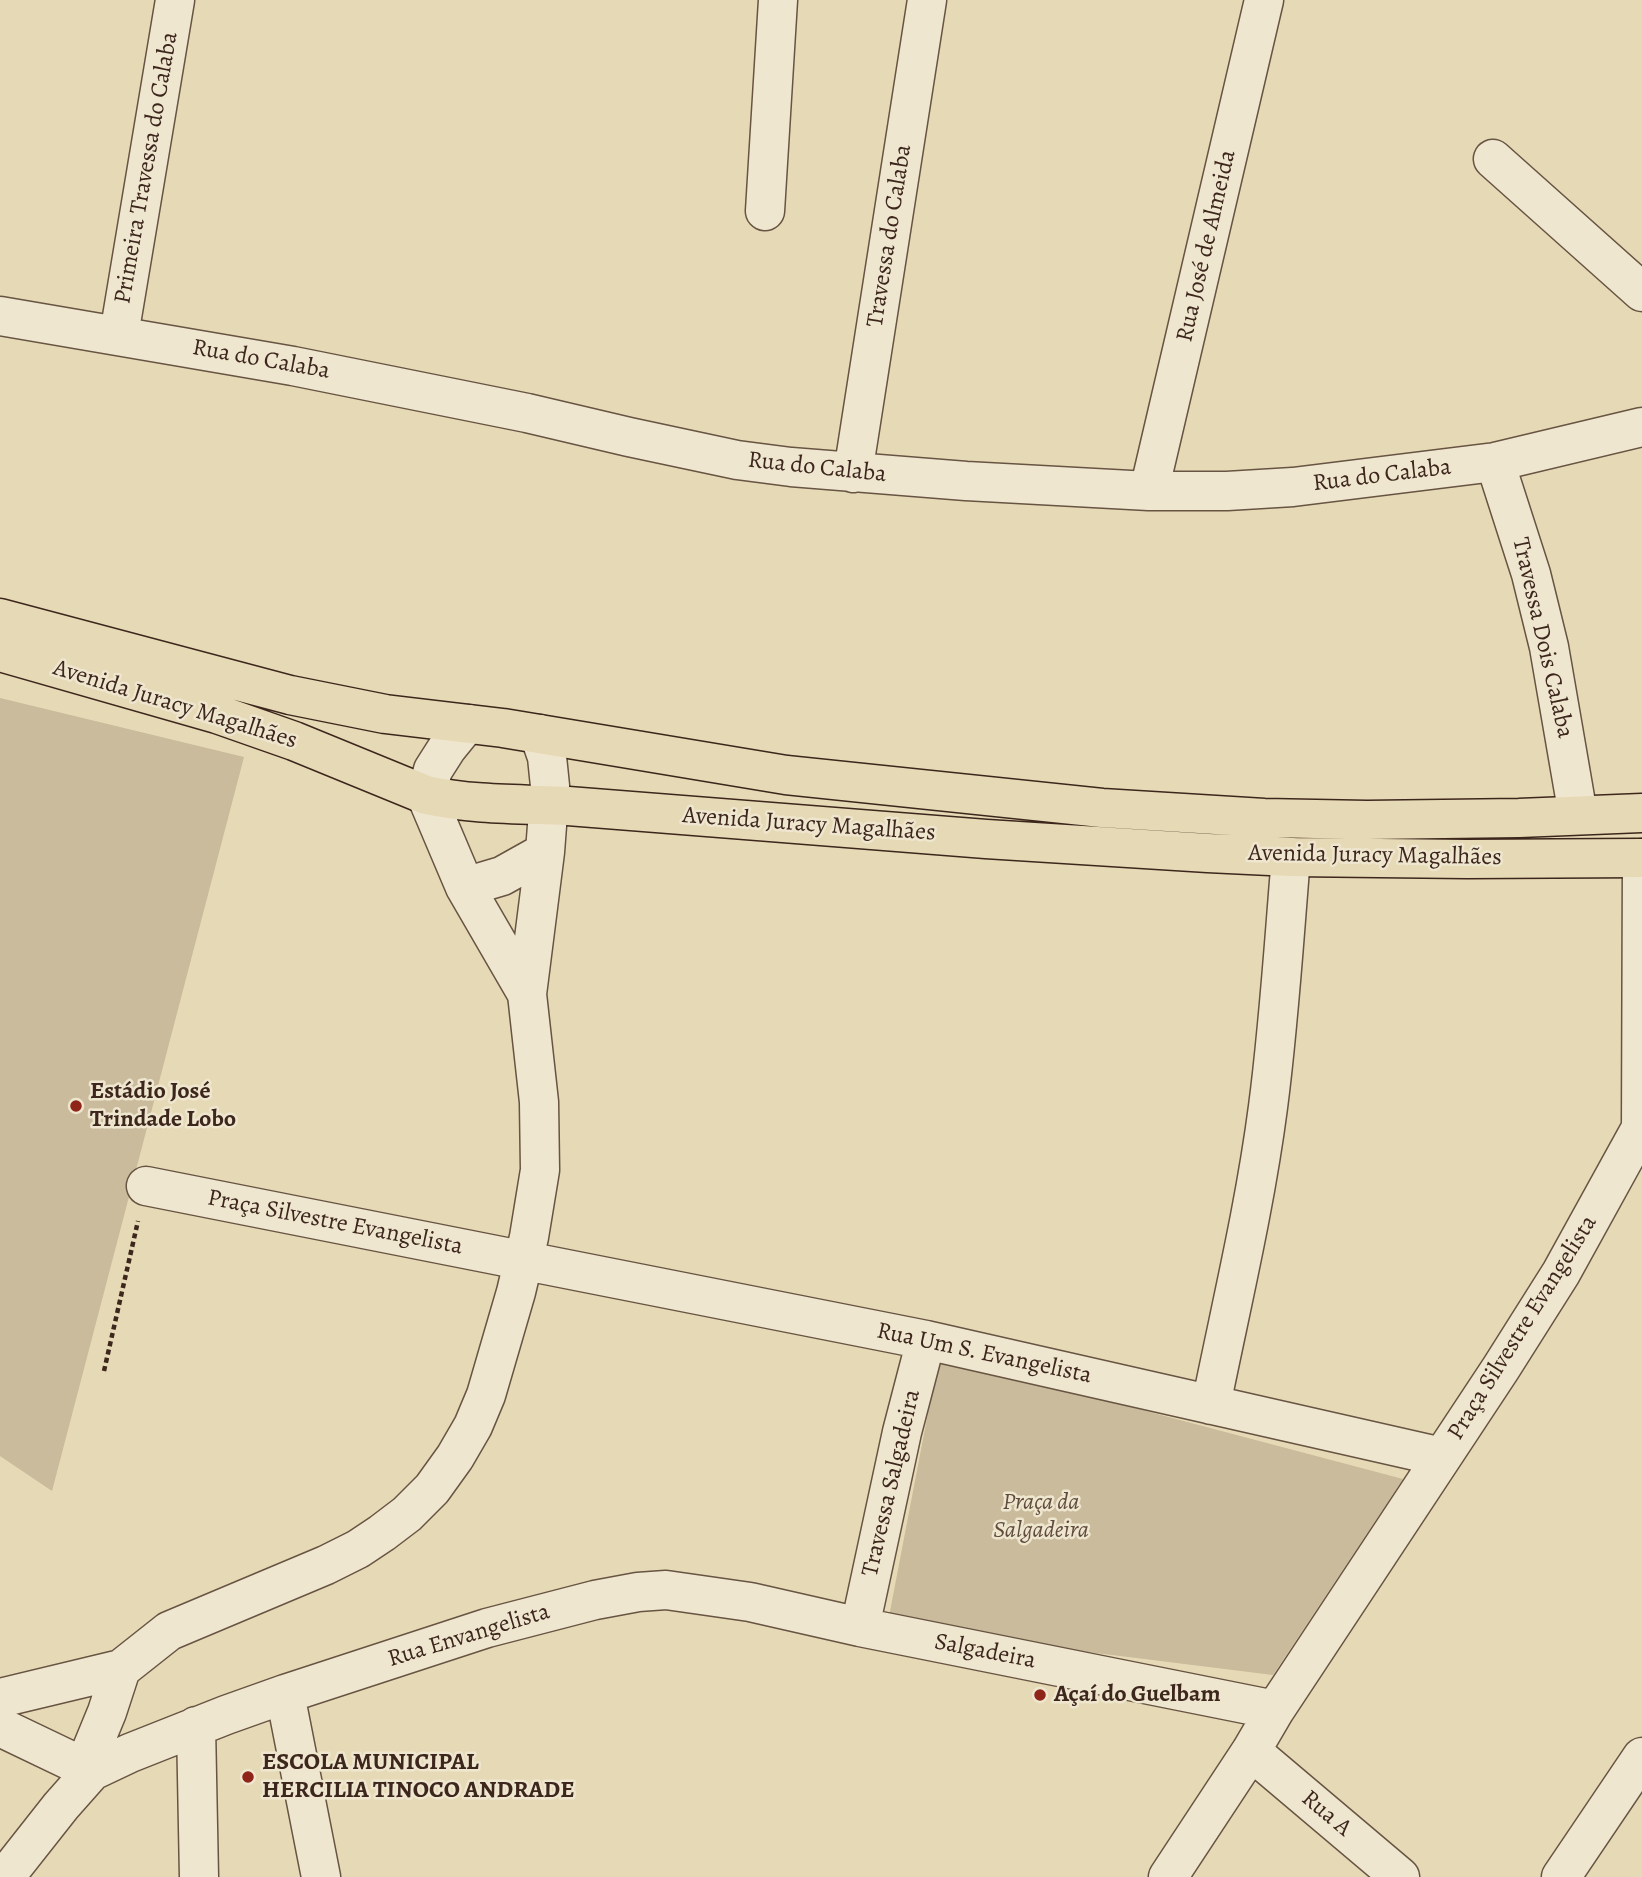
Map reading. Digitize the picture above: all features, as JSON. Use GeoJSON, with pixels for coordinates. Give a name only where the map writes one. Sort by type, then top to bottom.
{"type":"FeatureCollection","features":[{"type":"Feature","properties":{"kind":"main road","name":"Avenida Juracy Magalhães"},"geometry":{"type":"LineString","coordinates":[[0,618],[290,695],[385,714],[539,734],[786,775],[1102,808],[1264,818],[1519,818],[1642,813]]}},
{"type":"Feature","properties":{"kind":"main road","name":"Avenida Juracy Magalhães"},"geometry":{"type":"LineString","coordinates":[[0,652],[218,713],[426,795],[492,803],[1291,857],[1642,858]]}},
{"type":"Feature","properties":{"kind":"main road"},"geometry":{"type":"LineString","coordinates":[[870,828],[875,785]]}},
{"type":"Feature","properties":{"kind":"main road"},"geometry":{"type":"LineString","coordinates":[[986,838],[988,797]]}},
{"type":"Feature","properties":{"kind":"main road"},"geometry":{"type":"LineString","coordinates":[[1519,818],[1520,858]]}},
{"type":"Feature","properties":{"kind":"street","name":"Primeira Travessa do Calaba"},"geometry":{"type":"LineString","coordinates":[[119,335],[175,0]]}},
{"type":"Feature","properties":{"kind":"street"},"geometry":{"type":"LineString","coordinates":[[765,211],[778,0]]}},
{"type":"Feature","properties":{"kind":"street","name":"Travessa do Calaba"},"geometry":{"type":"LineString","coordinates":[[853,472],[928,0]]}},
{"type":"Feature","properties":{"kind":"street","name":"Rua José de Almeida"},"geometry":{"type":"LineString","coordinates":[[1149,491],[1264,0]]}},
{"type":"Feature","properties":{"kind":"street"},"geometry":{"type":"LineString","coordinates":[[1493,159],[1642,292]]}},
{"type":"Feature","properties":{"kind":"street","name":"Rua do Calaba"},"geometry":{"type":"LineString","coordinates":[[0,316],[425,391],[737,460],[791,467],[994,483],[1149,491],[1227,491],[1293,487],[1495,462],[1642,427]]}},
{"type":"Feature","properties":{"kind":"street","name":"Travessa Dois Calaba"},"geometry":{"type":"LineString","coordinates":[[1495,462],[1523,549],[1546,634],[1578,816]]}},
{"type":"Feature","properties":{"kind":"street"},"geometry":{"type":"LineString","coordinates":[[468,724],[447,748],[433,770],[426,795],[465,887],[527,994]]}},
{"type":"Feature","properties":{"kind":"street"},"geometry":{"type":"LineString","coordinates":[[0,1698],[121,1669],[169,1631],[358,1549],[407,1514],[432,1489],[456,1457],[486,1395],[503,1341],[524,1260],[540,1170],[541,1129],[527,994],[545,852],[550,786],[539,734]]}},
{"type":"Feature","properties":{"kind":"street"},"geometry":{"type":"LineString","coordinates":[[465,887],[502,876],[545,852]]}},
{"type":"Feature","properties":{"kind":"street"},"geometry":{"type":"LineString","coordinates":[[1211,1405],[1268,1108],[1291,857]]}},
{"type":"Feature","properties":{"kind":"street","name":"Praça Silvestre Evangelista"},"geometry":{"type":"LineString","coordinates":[[1168,1877],[1501,1368],[1561,1273],[1642,1128],[1642,858]]}},
{"type":"Feature","properties":{"kind":"street","name":"Praça Silvestre Evangelista"},"geometry":{"type":"LineString","coordinates":[[146,1186],[524,1260]]}},
{"type":"Feature","properties":{"kind":"street","name":"Rua Um S. Evangelista"},"geometry":{"type":"LineString","coordinates":[[524,1260],[926,1340],[1442,1457]]}},
{"type":"Feature","properties":{"kind":"street","name":"Travessa Salgadeira"},"geometry":{"type":"LineString","coordinates":[[860,1627],[902,1432],[926,1340]]}},
{"type":"Feature","properties":{"kind":"street","name":"Rua Envangelista"},"geometry":{"type":"LineString","coordinates":[[88,1770],[285,1694],[487,1629],[595,1600],[638,1592],[666,1590],[750,1602],[860,1627]]}},
{"type":"Feature","properties":{"kind":"street","name":"Salgadeira"},"geometry":{"type":"LineString","coordinates":[[860,1627],[1275,1710]]}},
{"type":"Feature","properties":{"kind":"street"},"geometry":{"type":"LineString","coordinates":[[5,1877],[88,1770],[121,1669]]}},
{"type":"Feature","properties":{"kind":"street"},"geometry":{"type":"LineString","coordinates":[[285,1694],[321,1877]]}},
{"type":"Feature","properties":{"kind":"street"},"geometry":{"type":"LineString","coordinates":[[197,1726],[198,1877]]}},
{"type":"Feature","properties":{"kind":"street"},"geometry":{"type":"LineString","coordinates":[[0,1727],[88,1770]]}},
{"type":"Feature","properties":{"kind":"street","name":"Rua A"},"geometry":{"type":"LineString","coordinates":[[1251,1751],[1400,1877]]}},
{"type":"Feature","properties":{"kind":"street"},"geometry":{"type":"LineString","coordinates":[[1561,1877],[1638,1772]]}},
{"type":"Feature","properties":{"kind":"path"},"geometry":{"type":"LineString","coordinates":[[104,1371],[146,1186]]}},
{"type":"Feature","properties":{"kind":"green space","name":"Estádio José Trindade Lobo"},"geometry":{"type":"Polygon","coordinates":[[[0,698],[244,757],[52,1491],[0,1456],[0,698]]]}},
{"type":"Feature","properties":{"kind":"green space","name":"Praça da Salgadeira"},"geometry":{"type":"Polygon","coordinates":[[[938,1361],[1108,1401],[1403,1479],[1273,1675],[887,1627],[938,1361]]]}},
{"type":"Feature","properties":{"kind":"place","name":"Estádio José Trindade Lobo"},"geometry":{"type":"Point","coordinates":[76,1106]}},
{"type":"Feature","properties":{"kind":"place","name":"Açaí do Guelbam"},"geometry":{"type":"Point","coordinates":[1040,1695]}},
{"type":"Feature","properties":{"kind":"place","name":"ESCOLA MUNICIPAL HERCILIA TINOCO ANDRADE"},"geometry":{"type":"Point","coordinates":[248,1777]}}]}
